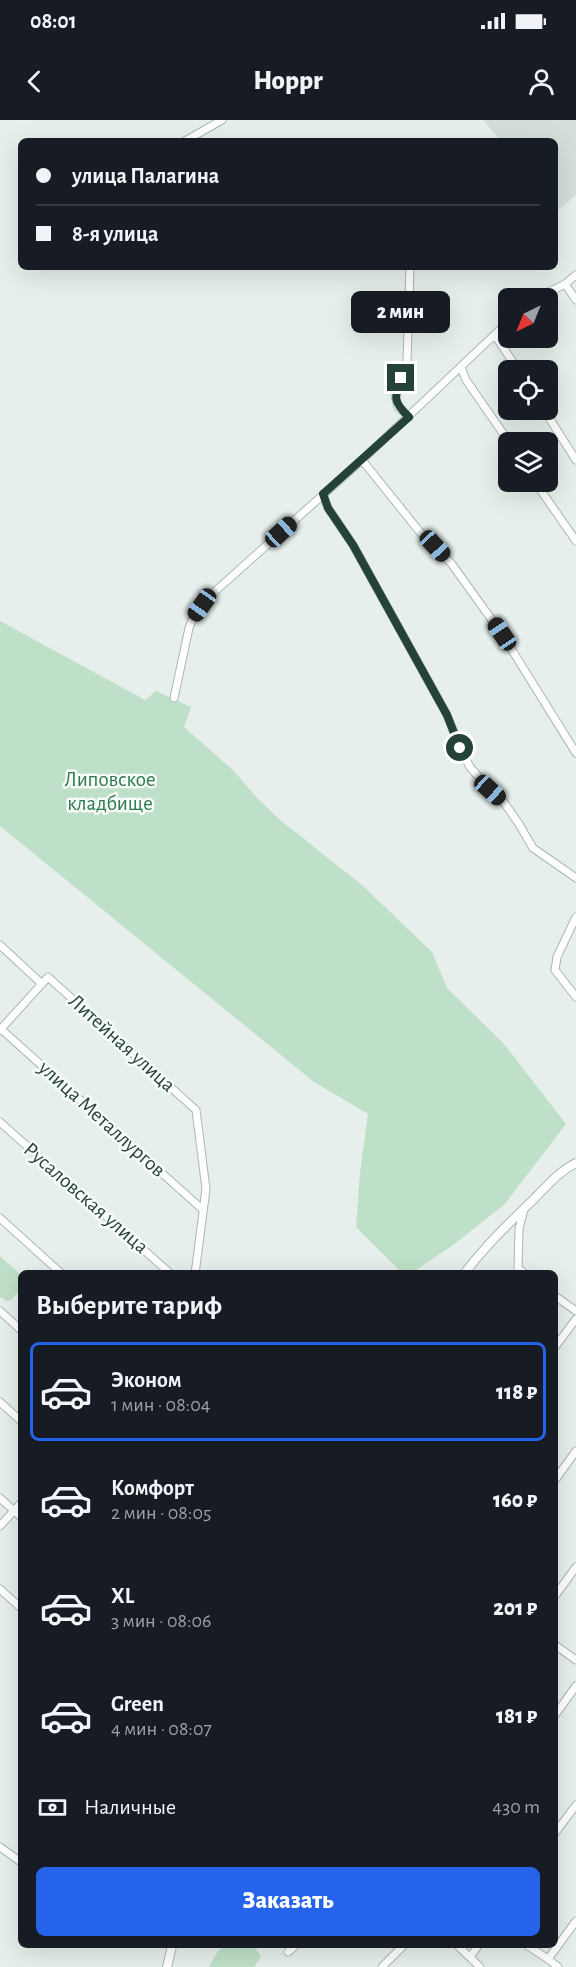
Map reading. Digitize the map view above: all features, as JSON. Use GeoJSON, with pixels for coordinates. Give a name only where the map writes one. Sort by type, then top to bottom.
{"type":"FeatureCollection","features":[{"type":"Feature","properties":{"kind":"street"},"geometry":{"type":"LineString","coordinates":[[190,138],[222,120]]}},
{"type":"Feature","properties":{"kind":"street"},"geometry":{"type":"LineString","coordinates":[[409,417],[398,407],[395,396],[407,361],[410,270]]}},
{"type":"Feature","properties":{"kind":"street"},"geometry":{"type":"LineString","coordinates":[[558,288],[576,276]]}},
{"type":"Feature","properties":{"kind":"street"},"geometry":{"type":"LineString","coordinates":[[566,284],[576,300]]}},
{"type":"Feature","properties":{"kind":"street"},"geometry":{"type":"LineString","coordinates":[[174,698],[185,638],[193,618],[202,605],[220,586],[409,417],[498,332]]}},
{"type":"Feature","properties":{"kind":"street"},"geometry":{"type":"LineString","coordinates":[[495,335],[511,360]]}},
{"type":"Feature","properties":{"kind":"street"},"geometry":{"type":"LineString","coordinates":[[461,367],[466,380],[502,432]]}},
{"type":"Feature","properties":{"kind":"street"},"geometry":{"type":"LineString","coordinates":[[550,420],[576,460]]}},
{"type":"Feature","properties":{"kind":"street"},"geometry":{"type":"LineString","coordinates":[[362,460],[419,531],[451,562],[502,634],[576,753]]}},
{"type":"Feature","properties":{"kind":"street"},"geometry":{"type":"LineString","coordinates":[[543,492],[576,541]]}},
{"type":"Feature","properties":{"kind":"street"},"geometry":{"type":"LineString","coordinates":[[323,494],[328,508],[353,545],[447,715],[470,766],[490,790],[503,801],[533,848],[576,878]]}},
{"type":"Feature","properties":{"kind":"street"},"geometry":{"type":"LineString","coordinates":[[576,916],[557,957],[555,970],[576,997]]}},
{"type":"Feature","properties":{"kind":"street"},"geometry":{"type":"LineString","coordinates":[[0,945],[42,984],[1,1029]]}},
{"type":"Feature","properties":{"kind":"street","name":"Литейная улица"},"geometry":{"type":"LineString","coordinates":[[42,984],[48,977],[196,1110],[206,1189],[202,1209]]}},
{"type":"Feature","properties":{"kind":"street","name":"улица Металлургов"},"geometry":{"type":"LineString","coordinates":[[1,1029],[202,1209]]}},
{"type":"Feature","properties":{"kind":"street","name":"Русаловская улица"},"geometry":{"type":"LineString","coordinates":[[0,1122],[166,1270]]}},
{"type":"Feature","properties":{"kind":"street"},"geometry":{"type":"LineString","coordinates":[[467,1270],[510,1222],[563,1171],[576,1163]]}},
{"type":"Feature","properties":{"kind":"street"},"geometry":{"type":"LineString","coordinates":[[195,1270],[202,1209]]}},
{"type":"Feature","properties":{"kind":"street"},"geometry":{"type":"LineString","coordinates":[[516,1270],[519,1229],[524,1209]]}},
{"type":"Feature","properties":{"kind":"street"},"geometry":{"type":"LineString","coordinates":[[0,1218],[58,1270]]}},
{"type":"Feature","properties":{"kind":"street"},"geometry":{"type":"LineString","coordinates":[[510,1222],[519,1229]]}},
{"type":"Feature","properties":{"kind":"street"},"geometry":{"type":"LineString","coordinates":[[558,1298],[576,1311]]}},
{"type":"Feature","properties":{"kind":"street"},"geometry":{"type":"LineString","coordinates":[[0,1311],[18,1327]]}},
{"type":"Feature","properties":{"kind":"street"},"geometry":{"type":"LineString","coordinates":[[558,1343],[576,1319]]}},
{"type":"Feature","properties":{"kind":"street"},"geometry":{"type":"LineString","coordinates":[[0,1402],[18,1418]]}},
{"type":"Feature","properties":{"kind":"street"},"geometry":{"type":"LineString","coordinates":[[558,1476],[576,1451]]}},
{"type":"Feature","properties":{"kind":"street"},"geometry":{"type":"LineString","coordinates":[[0,1498],[18,1514]]}},
{"type":"Feature","properties":{"kind":"street"},"geometry":{"type":"LineString","coordinates":[[0,1526],[18,1506]]}},
{"type":"Feature","properties":{"kind":"street"},"geometry":{"type":"LineString","coordinates":[[558,1592],[576,1567]]}},
{"type":"Feature","properties":{"kind":"street"},"geometry":{"type":"LineString","coordinates":[[0,1589],[18,1605]]}},
{"type":"Feature","properties":{"kind":"street"},"geometry":{"type":"LineString","coordinates":[[558,1647],[576,1660]]}},
{"type":"Feature","properties":{"kind":"street"},"geometry":{"type":"LineString","coordinates":[[558,1711],[576,1686]]}},
{"type":"Feature","properties":{"kind":"street"},"geometry":{"type":"LineString","coordinates":[[558,1829],[576,1805]]}},
{"type":"Feature","properties":{"kind":"street"},"geometry":{"type":"LineString","coordinates":[[0,1847],[18,1860]]}},
{"type":"Feature","properties":{"kind":"street"},"geometry":{"type":"LineString","coordinates":[[558,1945],[576,1921]]}},
{"type":"Feature","properties":{"kind":"street"},"geometry":{"type":"LineString","coordinates":[[167,1967],[172,1948]]}},
{"type":"Feature","properties":{"kind":"street"},"geometry":{"type":"LineString","coordinates":[[288,1952],[293,1948]]}},
{"type":"Feature","properties":{"kind":"street"},"geometry":{"type":"LineString","coordinates":[[382,1967],[401,1948]]}},
{"type":"Feature","properties":{"kind":"street"},"geometry":{"type":"LineString","coordinates":[[460,1948],[480,1967]]}},
{"type":"Feature","properties":{"kind":"street"},"geometry":{"type":"LineString","coordinates":[[470,1957],[477,1948]]}},
{"type":"Feature","properties":{"kind":"street"},"geometry":{"type":"LineString","coordinates":[[531,1948],[558,1967]]}},
{"type":"Feature","properties":{"kind":"street"},"geometry":{"type":"LineString","coordinates":[[548,1959],[556,1948]]}},
{"type":"Feature","properties":{"kind":"shaded area"},"geometry":{"type":"Polygon","coordinates":[[[483,120],[576,120],[576,195],[559,210],[558,138],[498,138],[483,120]]]}},
{"type":"Feature","properties":{"kind":"green space","name":"Липовское кладбище"},"geometry":{"type":"Polygon","coordinates":[[[0,621],[145,700],[156,691],[191,707],[184,727],[234,771],[279,819],[363,886],[432,952],[447,988],[504,1044],[566,1124],[504,1205],[416,1270],[399,1270],[356,1227],[368,1114],[314,1082],[0,826],[0,621]]]}},
{"type":"Feature","properties":{"kind":"green space"},"geometry":{"type":"Polygon","coordinates":[[[0,1256],[18,1272],[18,1292],[11,1300],[7,1301],[0,1297],[0,1256]]]}},
{"type":"Feature","properties":{"kind":"green space"},"geometry":{"type":"Polygon","coordinates":[[[223,1948],[255,1948],[261,1957],[254,1967],[209,1967],[218,1951],[223,1948]]]}},
{"type":"Feature","properties":{"kind":"route"},"geometry":{"type":"LineString","coordinates":[[401,378],[395,396],[398,407],[409,417],[323,494],[328,508],[353,545],[447,715],[460,748]]}}]}
